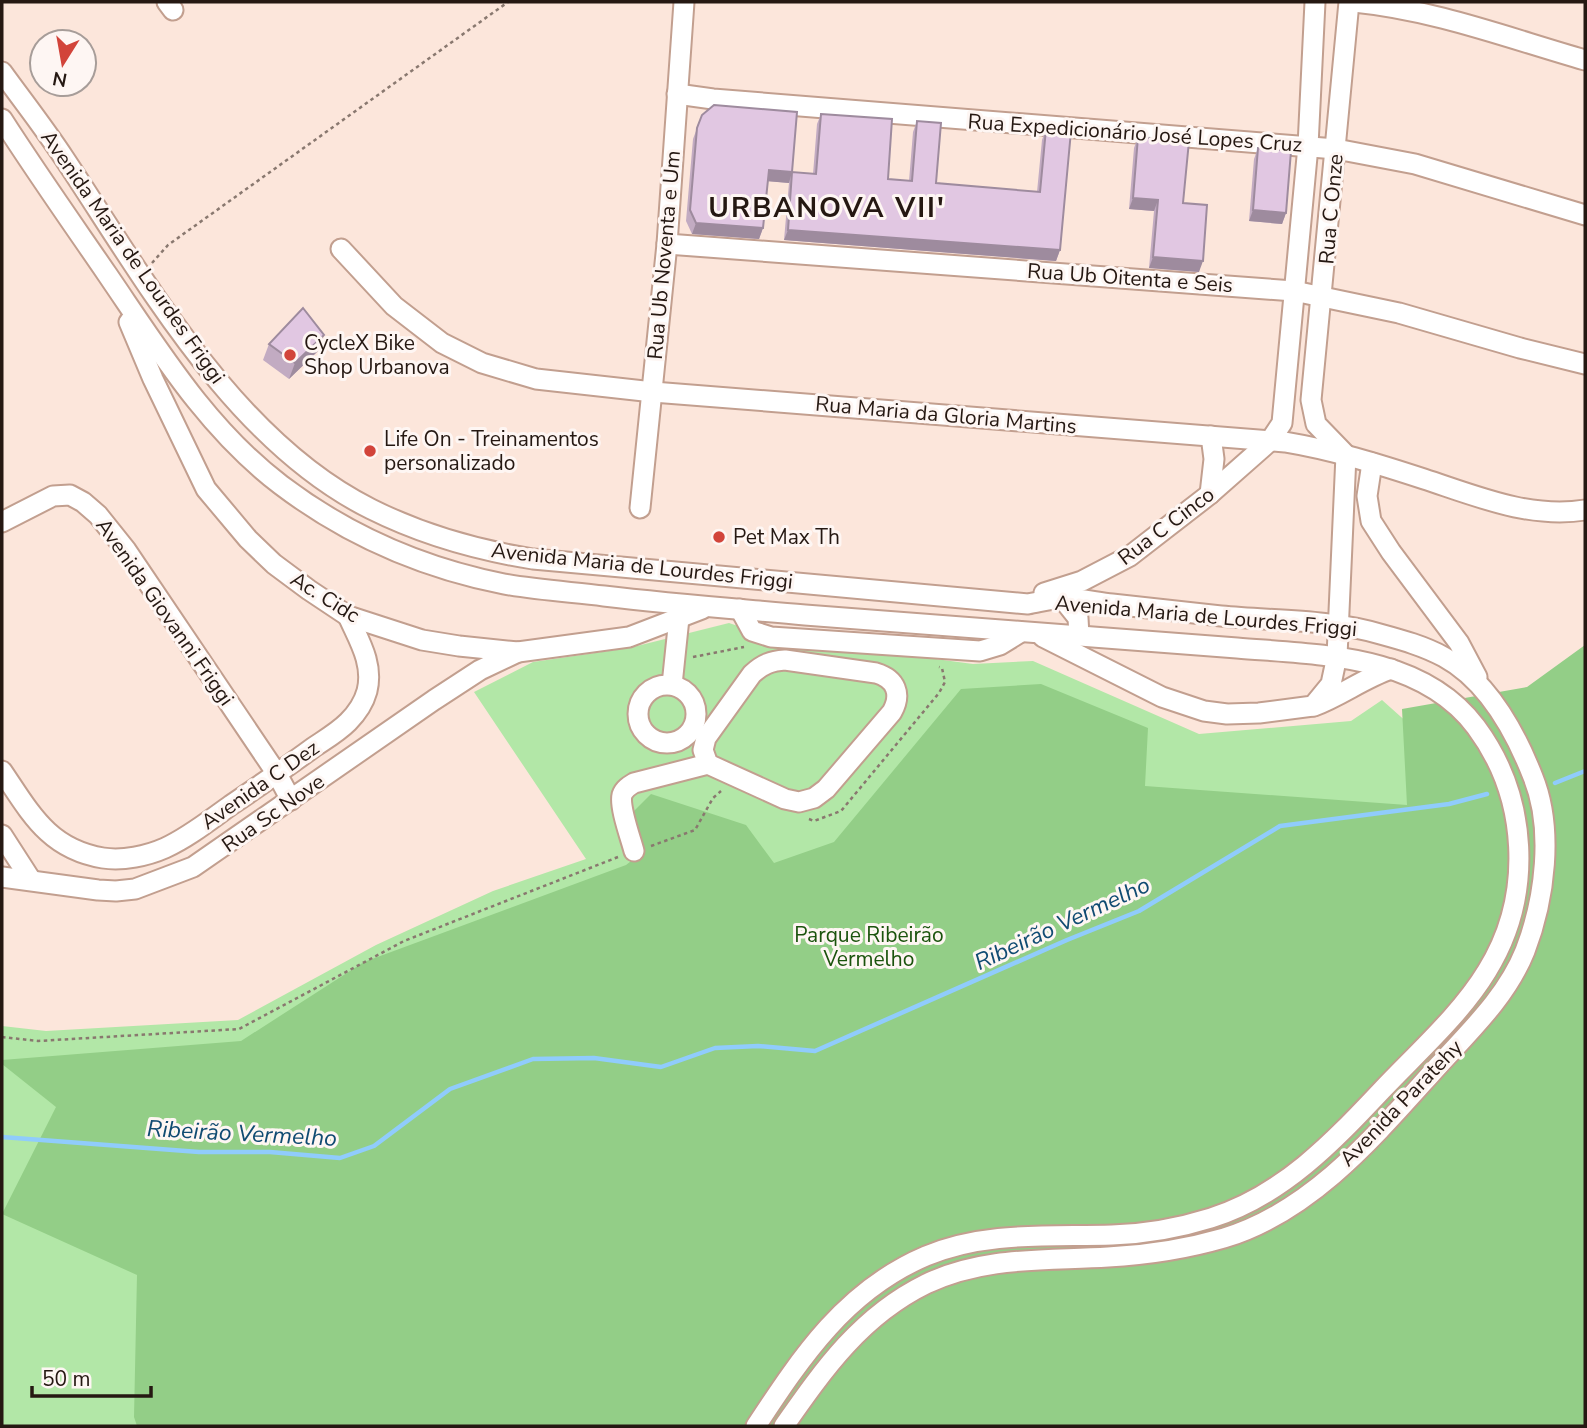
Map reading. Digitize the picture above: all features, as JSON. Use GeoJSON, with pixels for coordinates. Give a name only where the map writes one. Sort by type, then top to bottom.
{"type":"FeatureCollection","features":[{"type":"Feature","properties":{"kind":"street","name":"Rua Ub Noventa e Um"},"geometry":{"type":"LineString","coordinates":[[640,508],[667,244],[684,2]]}},
{"type":"Feature","properties":{"kind":"street","name":"Rua C Onze"},"geometry":{"type":"LineString","coordinates":[[1270,441],[1282,423],[1285,412],[1308,146],[1315,2]]}},
{"type":"Feature","properties":{"kind":"street","name":"Rua C Onze"},"geometry":{"type":"LineString","coordinates":[[1346,455],[1320,429],[1313,416],[1312,380],[1352,2]]}},
{"type":"Feature","properties":{"kind":"street"},"geometry":{"type":"LineString","coordinates":[[1352,2],[1395,7],[1452,19],[1585,60]]}},
{"type":"Feature","properties":{"kind":"street","name":"Avenida Maria de Lourdes Friggi"},"geometry":{"type":"LineString","coordinates":[[2,72],[62,155],[141,276],[225,389],[292,455],[334,487],[370,508],[424,532],[471,548],[533,559],[1028,604],[1062,598],[1280,621],[1338,624],[1425,648],[1456,664],[1480,685]]}},
{"type":"Feature","properties":{"kind":"street","name":"Rua Expedicionário José Lopes Cruz"},"geometry":{"type":"LineString","coordinates":[[677,94],[745,102],[1336,149],[1415,164],[1585,215]]}},
{"type":"Feature","properties":{"kind":"street","name":"Avenida Maria de Lourdes Friggi"},"geometry":{"type":"LineString","coordinates":[[3,121],[180,382],[236,446],[278,483],[353,531],[420,561],[512,585],[705,608],[1337,656],[1391,669],[1446,696]]}},
{"type":"Feature","properties":{"kind":"street","name":"Rua Ub Oitenta e Seis"},"geometry":{"type":"LineString","coordinates":[[667,244],[1294,291],[1399,313],[1585,364]]}},
{"type":"Feature","properties":{"kind":"street","name":"Rua Maria da Gloria Martins"},"geometry":{"type":"LineString","coordinates":[[341,249],[394,306],[425,331],[460,353],[536,379],[653,392],[1270,441],[1322,448],[1501,505],[1552,512],[1585,510]]}},
{"type":"Feature","properties":{"kind":"street","name":"Ac. Cidc"},"geometry":{"type":"LineString","coordinates":[[109,276],[153,379],[206,489],[215,502],[274,564],[348,615],[422,640],[518,652],[629,637],[705,608]]}},
{"type":"Feature","properties":{"kind":"street"},"geometry":{"type":"LineString","coordinates":[[1210,494],[1214,459],[1211,436]]}},
{"type":"Feature","properties":{"kind":"street","name":"Rua C Cinco"},"geometry":{"type":"LineString","coordinates":[[1062,598],[1078,597],[1082,582],[1130,556],[1210,494],[1270,441]]}},
{"type":"Feature","properties":{"kind":"street"},"geometry":{"type":"LineString","coordinates":[[1313,706],[1331,684],[1337,656],[1346,455]]}},
{"type":"Feature","properties":{"kind":"street"},"geometry":{"type":"LineString","coordinates":[[1372,463],[1367,496],[1371,521],[1459,643],[1480,685]]}},
{"type":"Feature","properties":{"kind":"street","name":"Avenida Giovanni Friggi"},"geometry":{"type":"LineString","coordinates":[[2,522],[53,496],[70,495],[99,515],[126,550],[277,774],[291,800]]}},
{"type":"Feature","properties":{"kind":"street"},"geometry":{"type":"LineString","coordinates":[[1028,604],[1044,593],[1082,582]]}},
{"type":"Feature","properties":{"kind":"street"},"geometry":{"type":"LineString","coordinates":[[1062,598],[1078,618],[1079,636]]}},
{"type":"Feature","properties":{"kind":"street","name":"Avenida C Dez"},"geometry":{"type":"LineString","coordinates":[[2,771],[42,828],[59,841],[83,852],[104,858],[120,858],[144,854],[177,842],[343,727],[356,713],[365,698],[369,675],[367,659],[348,615]]}},
{"type":"Feature","properties":{"kind":"street"},"geometry":{"type":"LineString","coordinates":[[672,685],[679,618]]}},
{"type":"Feature","properties":{"kind":"street"},"geometry":{"type":"LineString","coordinates":[[1028,633],[1162,697],[1204,711],[1227,714],[1313,706],[1335,698],[1375,674],[1391,669]]}},
{"type":"Feature","properties":{"kind":"street","name":"Rua Sc Nove"},"geometry":{"type":"LineString","coordinates":[[2,877],[116,891],[135,889],[193,867],[457,685],[480,670],[518,652]]}},
{"type":"Feature","properties":{"kind":"street"},"geometry":{"type":"LineString","coordinates":[[634,852],[622,803],[622,794],[626,787],[708,764],[785,799],[799,802],[814,798],[826,789],[891,712],[897,704],[898,693],[886,676],[876,673],[773,660],[752,674],[692,736],[668,774]]}},
{"type":"Feature","properties":{"kind":"street"},"geometry":{"type":"LineString","coordinates":[[664,685],[672,685],[687,692],[695,706],[692,736],[663,742],[648,735],[638,713],[639,705],[649,692],[664,685]]}},
{"type":"Feature","properties":{"kind":"street","name":"Avenida Paratehy"},"geometry":{"type":"LineString","coordinates":[[784,1426],[820,1375],[858,1330],[897,1300],[929,1282],[975,1267],[1012,1260],[1110,1257],[1178,1250],[1230,1236],[1281,1213],[1360,1153],[1498,999],[1524,953],[1538,907],[1545,845],[1539,791],[1523,751],[1480,685]]}},
{"type":"Feature","properties":{"kind":"street","name":"Avenida Paratehy"},"geometry":{"type":"LineString","coordinates":[[756,1426],[832,1321],[892,1272],[933,1252],[978,1241],[1002,1237],[1119,1235],[1208,1219],[1239,1208],[1265,1195],[1301,1169],[1341,1133],[1424,1046],[1485,975],[1500,947],[1516,897],[1520,860],[1516,819],[1506,778],[1471,721],[1446,696]]}},
{"type":"Feature","properties":{"kind":"street"},"geometry":{"type":"LineString","coordinates":[[692,736],[703,750],[708,764]]}},
{"type":"Feature","properties":{"kind":"street"},"geometry":{"type":"LineString","coordinates":[[2,835],[32,880]]}},
{"type":"Feature","properties":{"kind":"street"},"geometry":{"type":"LineString","coordinates":[[116,891],[120,858]]}},
{"type":"Feature","properties":{"kind":"path"},"geometry":{"type":"LineString","coordinates":[[141,276],[168,245],[508,2]]}},
{"type":"Feature","properties":{"kind":"path"},"geometry":{"type":"LineString","coordinates":[[674,651],[696,658],[739,647],[753,648]]}},
{"type":"Feature","properties":{"kind":"path"},"geometry":{"type":"LineString","coordinates":[[801,816],[814,821],[841,811],[939,693],[945,682],[942,668],[930,666]]}},
{"type":"Feature","properties":{"kind":"path"},"geometry":{"type":"LineString","coordinates":[[2,1037],[38,1041],[239,1029],[404,942],[695,830],[713,798],[724,788]]}},
{"type":"Feature","properties":{"kind":"green space","name":"Parque Ribeirão Vermelho"},"geometry":{"type":"Polygon","coordinates":[[[729,623],[771,637],[973,664],[1033,661],[1199,734],[1351,721],[1382,700],[1492,798],[729,1426],[2,1426],[2,1026],[46,1031],[238,1020],[376,945],[493,891],[586,859],[474,692],[533,662],[629,648],[729,623]]]}},
{"type":"Feature","properties":{"kind":"green space","name":"Parque Ribeirão Vermelho"},"geometry":{"type":"Polygon","coordinates":[[[1585,645],[1585,1426],[137,1426],[134,1417],[137,1275],[2,1214],[56,1107],[2,1064],[2,1060],[241,1041],[364,962],[626,865],[643,852],[625,820],[651,794],[746,825],[774,863],[834,842],[961,689],[1041,684],[1148,728],[1145,786],[1407,805],[1402,709],[1527,687],[1585,645]]]}},
{"type":"Feature","properties":{"kind":"building"},"geometry":{"type":"Polygon","coordinates":[[[714,105],[797,112],[792,172],[769,170],[763,228],[696,223],[690,210],[697,128],[702,115],[714,105]]]}},
{"type":"Feature","properties":{"kind":"building"},"geometry":{"type":"Polygon","coordinates":[[[821,114],[892,119],[888,179],[912,181],[917,121],[941,123],[936,183],[1040,192],[1046,129],[1071,131],[1060,250],[788,230],[792,172],[816,174],[821,114]]]}},
{"type":"Feature","properties":{"kind":"building"},"geometry":{"type":"Polygon","coordinates":[[[1138,137],[1189,141],[1183,203],[1207,205],[1203,261],[1153,257],[1158,200],[1133,198],[1138,137]]]}},
{"type":"Feature","properties":{"kind":"building"},"geometry":{"type":"Polygon","coordinates":[[[1258,148],[1291,151],[1286,213],[1253,210],[1258,148]]]}},
{"type":"Feature","properties":{"kind":"building"},"geometry":{"type":"Polygon","coordinates":[[[303,308],[324,335],[295,363],[269,344],[303,308]]]}},
{"type":"Feature","properties":{"kind":"waterway","name":"Ribeirão Vermelho"},"geometry":{"type":"LineString","coordinates":[[1555,783],[1585,771]]}},
{"type":"Feature","properties":{"kind":"waterway","name":"Ribeirão Vermelho"},"geometry":{"type":"LineString","coordinates":[[2,1137],[199,1152],[270,1152],[340,1158],[374,1146],[450,1089],[533,1059],[594,1058],[661,1067],[715,1048],[758,1046],[815,1051],[1139,911],[1280,826],[1449,804],[1487,794]]}},
{"type":"Feature","properties":{"kind":"place","name":"CycleX Bike Shop Urbanova"},"geometry":{"type":"Point","coordinates":[290,355]}},
{"type":"Feature","properties":{"kind":"place","name":"Life On - Treinamentos personalizado"},"geometry":{"type":"Point","coordinates":[370,451]}},
{"type":"Feature","properties":{"kind":"place","name":"Pet Max Th"},"geometry":{"type":"Point","coordinates":[719,537]}},
{"type":"Feature","properties":{"kind":"district","name":"URBANOVA VII'"},"geometry":{"type":"Point","coordinates":[827,207]}}]}
